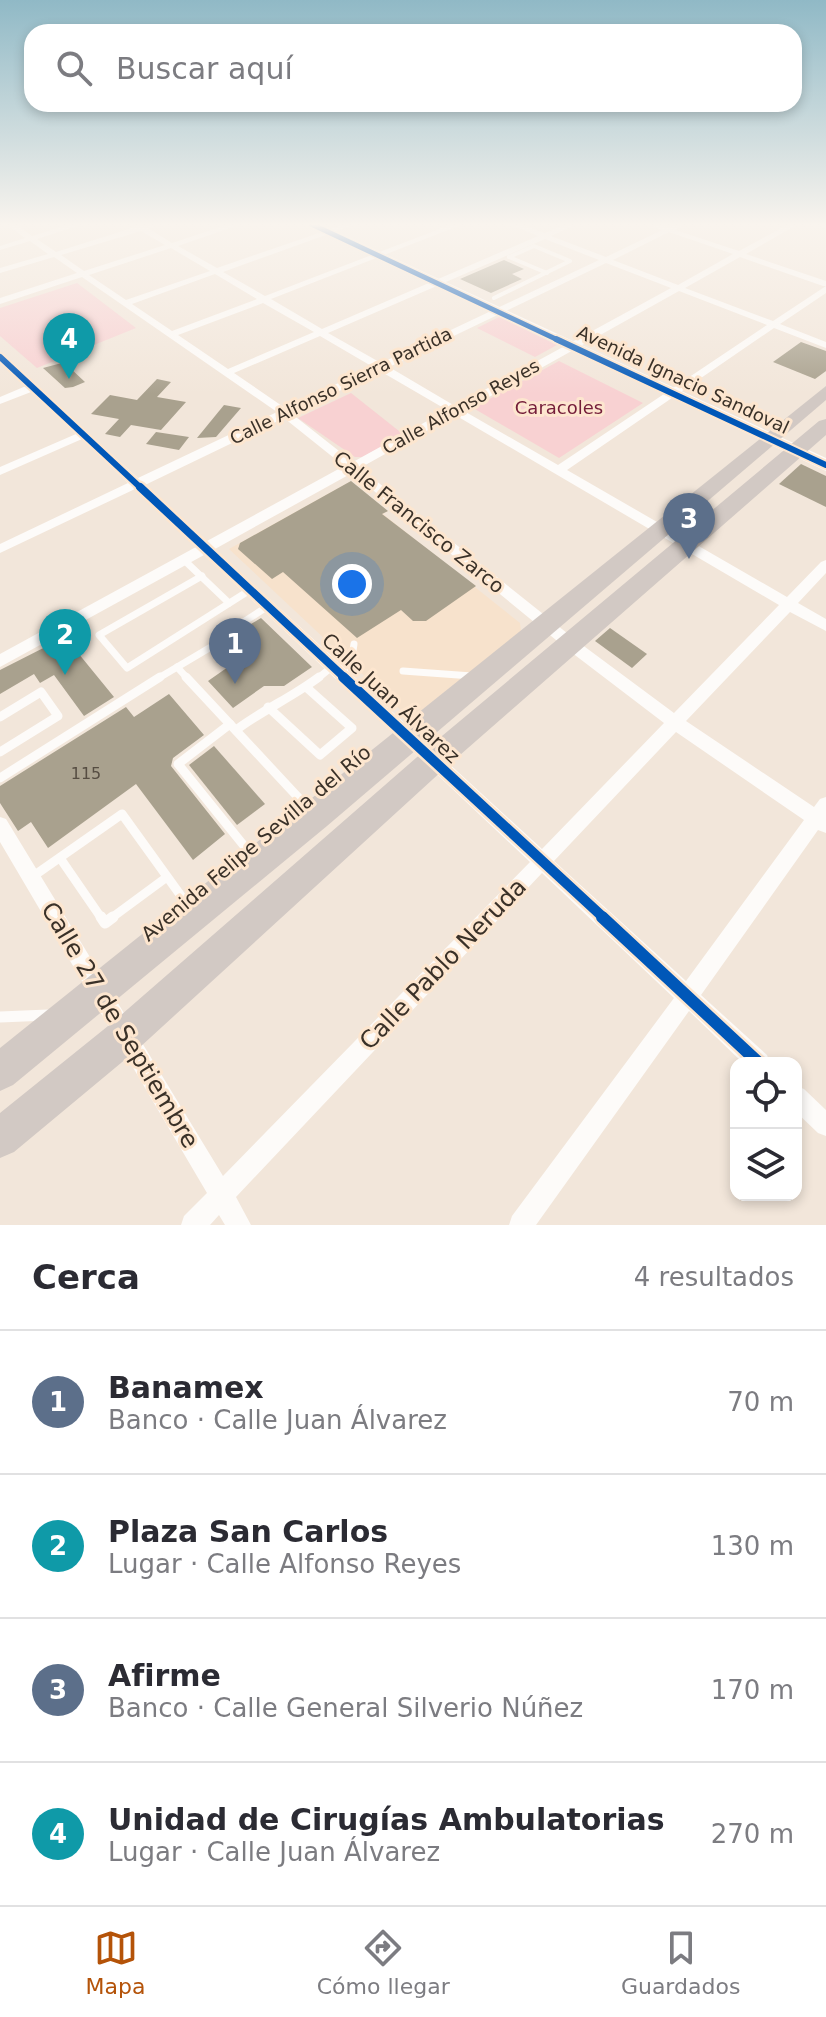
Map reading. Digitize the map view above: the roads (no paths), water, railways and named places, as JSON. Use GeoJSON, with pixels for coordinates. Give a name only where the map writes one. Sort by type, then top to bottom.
{"type":"FeatureCollection","features":[{"type":"Feature","properties":{"kind":"main road","name":"Avenida Ignacio Sandoval"},"geometry":{"type":"LineString","coordinates":[[443,280],[505,302],[578,343],[801,439],[826,465]]}},
{"type":"Feature","properties":{"kind":"main road","name":"Avenida Felipe Sevilla del Río"},"geometry":{"type":"LineString","coordinates":[[0,1138],[126,1035],[434,760],[686,545],[801,439],[826,391]]}},
{"type":"Feature","properties":{"kind":"main road","name":"Avenida Felipe Sevilla del Río"},"geometry":{"type":"LineString","coordinates":[[0,1072],[258,864],[660,529],[801,439]]}},
{"type":"Feature","properties":{"kind":"street"},"geometry":{"type":"LineString","coordinates":[[0,301],[65,280]]}},
{"type":"Feature","properties":{"kind":"street","name":"Calle Francisco Zarco"},"geometry":{"type":"LineString","coordinates":[[93,280],[285,413],[572,645],[675,722],[823,816]]}},
{"type":"Feature","properties":{"kind":"street"},"geometry":{"type":"LineString","coordinates":[[126,303],[193,280]]}},
{"type":"Feature","properties":{"kind":"street"},"geometry":{"type":"LineString","coordinates":[[231,280],[826,626]]}},
{"type":"Feature","properties":{"kind":"street"},"geometry":{"type":"LineString","coordinates":[[171,335],[313,280]]}},
{"type":"Feature","properties":{"kind":"street"},"geometry":{"type":"LineString","coordinates":[[227,373],[443,280]]}},
{"type":"Feature","properties":{"kind":"street","name":"Calle Alfonso Sierra Partida"},"geometry":{"type":"LineString","coordinates":[[0,549],[381,367],[505,302],[532,295],[563,280]]}},
{"type":"Feature","properties":{"kind":"street"},"geometry":{"type":"LineString","coordinates":[[660,280],[826,345]]}},
{"type":"Feature","properties":{"kind":"street","name":"Calle Alfonso Reyes"},"geometry":{"type":"LineString","coordinates":[[0,661],[691,280]]}},
{"type":"Feature","properties":{"kind":"street"},"geometry":{"type":"LineString","coordinates":[[559,470],[826,286]]}},
{"type":"Feature","properties":{"kind":"street","name":"Calle Juan Álvarez"},"geometry":{"type":"LineString","coordinates":[[0,357],[753,1057]]}},
{"type":"Feature","properties":{"kind":"street"},"geometry":{"type":"LineString","coordinates":[[0,401],[33,387]]}},
{"type":"Feature","properties":{"kind":"street"},"geometry":{"type":"LineString","coordinates":[[0,471],[84,434]]}},
{"type":"Feature","properties":{"kind":"street","name":"Calle Pablo Neruda"},"geometry":{"type":"LineString","coordinates":[[193,1225],[826,565]]}},
{"type":"Feature","properties":{"kind":"street"},"geometry":{"type":"LineString","coordinates":[[521,1225],[687,996],[823,816]]}},
{"type":"Feature","properties":{"kind":"street","name":"Calle 27 de Septiembre"},"geometry":{"type":"LineString","coordinates":[[0,825],[239,1225]]}},
{"type":"Feature","properties":{"kind":"street"},"geometry":{"type":"LineString","coordinates":[[802,1103],[826,1125]]}},
{"type":"Feature","properties":{"kind":"lane"},"geometry":{"type":"LineString","coordinates":[[505,302],[517,288],[533,280]]}},
{"type":"Feature","properties":{"kind":"lane"},"geometry":{"type":"LineString","coordinates":[[517,288],[532,295]]}},
{"type":"Feature","properties":{"kind":"lane"},"geometry":{"type":"LineString","coordinates":[[184,560],[229,603]]}},
{"type":"Feature","properties":{"kind":"lane"},"geometry":{"type":"LineString","coordinates":[[202,576],[99,635],[127,668],[250,590]]}},
{"type":"Feature","properties":{"kind":"lane"},"geometry":{"type":"LineString","coordinates":[[233,629],[268,606]]}},
{"type":"Feature","properties":{"kind":"lane"},"geometry":{"type":"LineString","coordinates":[[0,778],[216,644],[232,659]]}},
{"type":"Feature","properties":{"kind":"lane"},"geometry":{"type":"LineString","coordinates":[[349,681],[354,644]]}},
{"type":"Feature","properties":{"kind":"lane"},"geometry":{"type":"LineString","coordinates":[[258,864],[178,764],[268,707],[283,704],[333,666]]}},
{"type":"Feature","properties":{"kind":"lane"},"geometry":{"type":"LineString","coordinates":[[177,667],[316,816]]}},
{"type":"Feature","properties":{"kind":"lane"},"geometry":{"type":"LineString","coordinates":[[403,671],[482,676]]}},
{"type":"Feature","properties":{"kind":"lane"},"geometry":{"type":"LineString","coordinates":[[268,707],[320,755],[352,728],[306,687]]}},
{"type":"Feature","properties":{"kind":"lane"},"geometry":{"type":"LineString","coordinates":[[0,717],[41,692],[58,716],[0,752]]}},
{"type":"Feature","properties":{"kind":"lane"},"geometry":{"type":"LineString","coordinates":[[31,878],[122,814],[196,915]]}},
{"type":"Feature","properties":{"kind":"lane"},"geometry":{"type":"LineString","coordinates":[[60,858],[105,923],[167,877]]}},
{"type":"Feature","properties":{"kind":"lane"},"geometry":{"type":"LineString","coordinates":[[0,1017],[75,1013]]}},
{"type":"Feature","properties":{"kind":"place","name":"Unidad de Cirugías Ambulatorias"},"geometry":{"type":"Point","coordinates":[69,379]}},
{"type":"Feature","properties":{"kind":"place","name":"Afirme"},"geometry":{"type":"Point","coordinates":[689,559]}},
{"type":"Feature","properties":{"kind":"place","name":"Plaza San Carlos"},"geometry":{"type":"Point","coordinates":[65,675]}},
{"type":"Feature","properties":{"kind":"place","name":"Banamex"},"geometry":{"type":"Point","coordinates":[235,684]}},
{"type":"Feature","properties":{"kind":"park label","name":"Caracoles"},"geometry":{"type":"Point","coordinates":[559,408]}}]}
